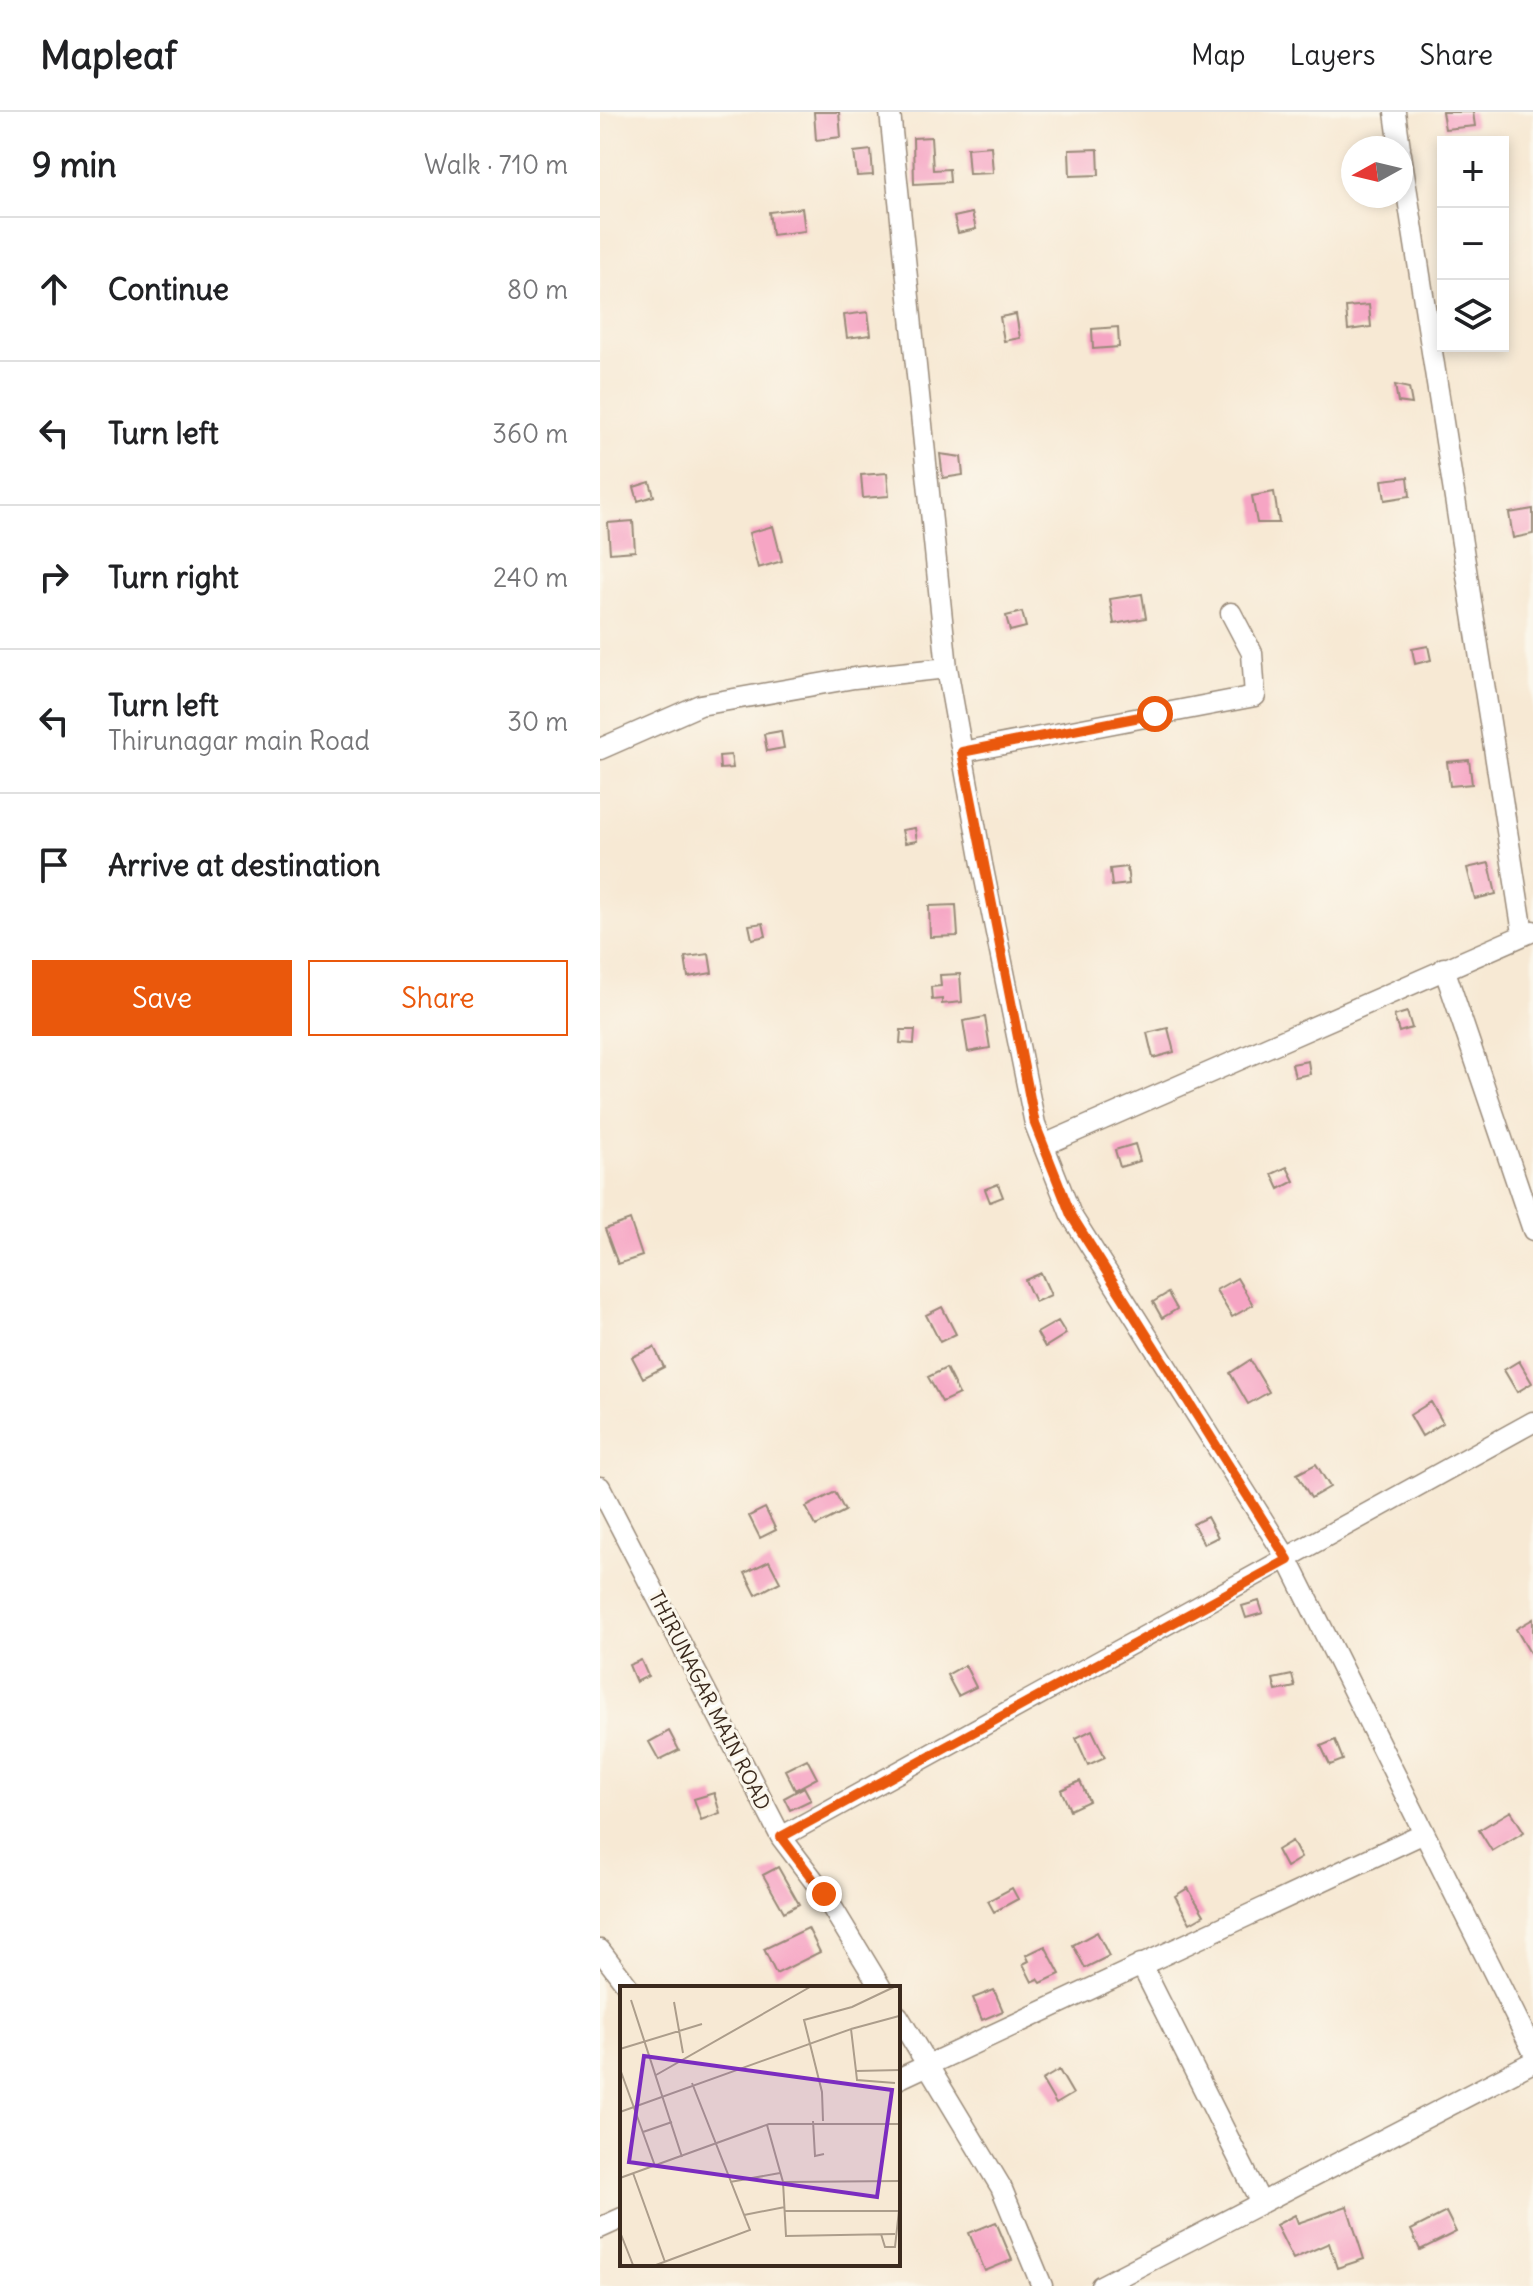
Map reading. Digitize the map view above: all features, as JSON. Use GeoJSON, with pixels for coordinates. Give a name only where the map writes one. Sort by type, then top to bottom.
{"type":"FeatureCollection","features":[{"type":"Feature","properties":{"kind":"street"},"geometry":{"type":"LineString","coordinates":[[890,112],[947,668],[1035,1124],[1071,1215],[1288,1560],[1533,2051]]}},
{"type":"Feature","properties":{"kind":"street"},"geometry":{"type":"LineString","coordinates":[[1395,112],[1398,136]]}},
{"type":"Feature","properties":{"kind":"street"},"geometry":{"type":"LineString","coordinates":[[1044,1145],[1528,932],[1410,208]]}},
{"type":"Feature","properties":{"kind":"street"},"geometry":{"type":"LineString","coordinates":[[962,752],[1255,696],[1252,653],[1231,613]]}},
{"type":"Feature","properties":{"kind":"street"},"geometry":{"type":"LineString","coordinates":[[600,749],[700,705],[854,678],[947,668]]}},
{"type":"Feature","properties":{"kind":"street"},"geometry":{"type":"LineString","coordinates":[[1444,968],[1533,1230]]}},
{"type":"Feature","properties":{"kind":"street"},"geometry":{"type":"LineString","coordinates":[[781,1837],[1288,1560],[1533,1422]]}},
{"type":"Feature","properties":{"kind":"street","name":"THIRUNAGAR MAIN ROAD"},"geometry":{"type":"LineString","coordinates":[[600,1487],[781,1837],[824,1894],[880,1986]]}},
{"type":"Feature","properties":{"kind":"street"},"geometry":{"type":"LineString","coordinates":[[900,2078],[1424,1833]]}},
{"type":"Feature","properties":{"kind":"street"},"geometry":{"type":"LineString","coordinates":[[600,1950],[627,1986]]}},
{"type":"Feature","properties":{"kind":"street"},"geometry":{"type":"LineString","coordinates":[[1141,1964],[1261,2203]]}},
{"type":"Feature","properties":{"kind":"street"},"geometry":{"type":"LineString","coordinates":[[900,2019],[1001,2187],[1042,2286]]}},
{"type":"Feature","properties":{"kind":"street"},"geometry":{"type":"LineString","coordinates":[[1101,2286],[1533,2062]]}},
{"type":"Feature","properties":{"kind":"street"},"geometry":{"type":"LineString","coordinates":[[600,2228],[620,2219]]}},
{"type":"Feature","properties":{"kind":"building"},"geometry":{"type":"Polygon","coordinates":[[[814,112],[839,112],[841,137],[816,140],[814,112]]]}},
{"type":"Feature","properties":{"kind":"building"},"geometry":{"type":"Polygon","coordinates":[[[1442,112],[1473,112],[1475,126],[1445,129],[1442,112]]]}},
{"type":"Feature","properties":{"kind":"building"},"geometry":{"type":"Polygon","coordinates":[[[931,137],[933,170],[949,169],[950,182],[914,184],[913,138],[931,137]]]}},
{"type":"Feature","properties":{"kind":"building"},"geometry":{"type":"Polygon","coordinates":[[[991,146],[993,173],[969,174],[967,148],[991,146]]]}},
{"type":"Feature","properties":{"kind":"building"},"geometry":{"type":"Polygon","coordinates":[[[1098,149],[1099,175],[1070,176],[1069,150],[1098,149]]]}},
{"type":"Feature","properties":{"kind":"building"},"geometry":{"type":"Polygon","coordinates":[[[871,150],[873,175],[857,176],[854,152],[871,150]]]}},
{"type":"Feature","properties":{"kind":"building"},"geometry":{"type":"Polygon","coordinates":[[[802,208],[805,231],[772,235],[769,212],[802,208]]]}},
{"type":"Feature","properties":{"kind":"building"},"geometry":{"type":"Polygon","coordinates":[[[972,213],[976,229],[958,233],[954,217],[972,213]]]}},
{"type":"Feature","properties":{"kind":"building"},"geometry":{"type":"Polygon","coordinates":[[[1369,305],[1371,327],[1348,330],[1346,307],[1369,305]]]}},
{"type":"Feature","properties":{"kind":"building"},"geometry":{"type":"Polygon","coordinates":[[[868,312],[871,335],[847,338],[844,315],[868,312]]]}},
{"type":"Feature","properties":{"kind":"building"},"geometry":{"type":"Polygon","coordinates":[[[1016,314],[1020,338],[1004,341],[1000,317],[1016,314]]]}},
{"type":"Feature","properties":{"kind":"building"},"geometry":{"type":"Polygon","coordinates":[[[1118,327],[1119,347],[1093,349],[1092,329],[1118,327]]]}},
{"type":"Feature","properties":{"kind":"building"},"geometry":{"type":"Polygon","coordinates":[[[1395,385],[1409,388],[1412,404],[1398,402],[1395,385]]]}},
{"type":"Feature","properties":{"kind":"building"},"geometry":{"type":"Polygon","coordinates":[[[940,454],[961,457],[963,475],[943,478],[940,454]]]}},
{"type":"Feature","properties":{"kind":"building"},"geometry":{"type":"Polygon","coordinates":[[[887,473],[889,496],[863,498],[861,475],[887,473]]]}},
{"type":"Feature","properties":{"kind":"building"},"geometry":{"type":"Polygon","coordinates":[[[1408,477],[1410,496],[1385,500],[1382,480],[1408,477]]]}},
{"type":"Feature","properties":{"kind":"building"},"geometry":{"type":"Polygon","coordinates":[[[650,482],[654,496],[638,501],[634,487],[650,482]]]}},
{"type":"Feature","properties":{"kind":"building"},"geometry":{"type":"Polygon","coordinates":[[[1274,492],[1279,523],[1257,523],[1252,496],[1274,492]]]}},
{"type":"Feature","properties":{"kind":"building"},"geometry":{"type":"Polygon","coordinates":[[[1533,509],[1533,534],[1513,538],[1509,513],[1533,509]]]}},
{"type":"Feature","properties":{"kind":"building"},"geometry":{"type":"Polygon","coordinates":[[[633,521],[635,551],[610,553],[608,523],[633,521]]]}},
{"type":"Feature","properties":{"kind":"building"},"geometry":{"type":"Polygon","coordinates":[[[773,526],[782,561],[758,568],[749,533],[773,526]]]}},
{"type":"Feature","properties":{"kind":"building"},"geometry":{"type":"Polygon","coordinates":[[[1142,594],[1146,618],[1114,624],[1110,599],[1142,594]]]}},
{"type":"Feature","properties":{"kind":"building"},"geometry":{"type":"Polygon","coordinates":[[[1022,612],[1026,627],[1010,631],[1006,616],[1022,612]]]}},
{"type":"Feature","properties":{"kind":"building"},"geometry":{"type":"Polygon","coordinates":[[[1428,646],[1431,660],[1415,664],[1412,649],[1428,646]]]}},
{"type":"Feature","properties":{"kind":"building"},"geometry":{"type":"Polygon","coordinates":[[[781,731],[784,748],[767,751],[764,734],[781,731]]]}},
{"type":"Feature","properties":{"kind":"building"},"geometry":{"type":"Polygon","coordinates":[[[731,755],[733,768],[720,769],[719,756],[731,755]]]}},
{"type":"Feature","properties":{"kind":"building"},"geometry":{"type":"Polygon","coordinates":[[[1469,760],[1472,784],[1450,786],[1447,762],[1469,760]]]}},
{"type":"Feature","properties":{"kind":"building"},"geometry":{"type":"Polygon","coordinates":[[[915,828],[917,841],[905,843],[902,830],[915,828]]]}},
{"type":"Feature","properties":{"kind":"building"},"geometry":{"type":"Polygon","coordinates":[[[1489,863],[1496,894],[1475,899],[1467,868],[1489,863]]]}},
{"type":"Feature","properties":{"kind":"building"},"geometry":{"type":"Polygon","coordinates":[[[1127,867],[1129,884],[1112,886],[1110,869],[1127,867]]]}},
{"type":"Feature","properties":{"kind":"building"},"geometry":{"type":"Polygon","coordinates":[[[956,905],[958,936],[930,937],[929,906],[956,905]]]}},
{"type":"Feature","properties":{"kind":"building"},"geometry":{"type":"Polygon","coordinates":[[[763,923],[766,936],[752,939],[749,925],[763,923]]]}},
{"type":"Feature","properties":{"kind":"building"},"geometry":{"type":"Polygon","coordinates":[[[709,954],[712,973],[688,977],[685,957],[709,954]]]}},
{"type":"Feature","properties":{"kind":"building"},"geometry":{"type":"Polygon","coordinates":[[[960,974],[962,1002],[942,1004],[942,999],[932,1000],[931,987],[941,986],[940,975],[960,974]]]}},
{"type":"Feature","properties":{"kind":"building"},"geometry":{"type":"Polygon","coordinates":[[[1407,1012],[1412,1028],[1399,1032],[1394,1016],[1407,1012]]]}},
{"type":"Feature","properties":{"kind":"building"},"geometry":{"type":"Polygon","coordinates":[[[985,1017],[990,1048],[968,1052],[963,1021],[985,1017]]]}},
{"type":"Feature","properties":{"kind":"building"},"geometry":{"type":"Polygon","coordinates":[[[1168,1028],[1174,1052],[1153,1058],[1147,1033],[1168,1028]]]}},
{"type":"Feature","properties":{"kind":"building"},"geometry":{"type":"Polygon","coordinates":[[[901,1030],[915,1030],[914,1044],[900,1043],[901,1030]]]}},
{"type":"Feature","properties":{"kind":"building"},"geometry":{"type":"Polygon","coordinates":[[[1308,1061],[1310,1074],[1295,1077],[1292,1064],[1308,1061]]]}},
{"type":"Feature","properties":{"kind":"building"},"geometry":{"type":"Polygon","coordinates":[[[1135,1144],[1140,1161],[1120,1167],[1115,1150],[1135,1144]]]}},
{"type":"Feature","properties":{"kind":"building"},"geometry":{"type":"Polygon","coordinates":[[[1287,1167],[1294,1181],[1279,1189],[1272,1174],[1287,1167]]]}},
{"type":"Feature","properties":{"kind":"building"},"geometry":{"type":"Polygon","coordinates":[[[998,1184],[1003,1197],[990,1202],[985,1189],[998,1184]]]}},
{"type":"Feature","properties":{"kind":"building"},"geometry":{"type":"Polygon","coordinates":[[[630,1220],[642,1256],[618,1264],[605,1229],[630,1220]]]}},
{"type":"Feature","properties":{"kind":"building"},"geometry":{"type":"Polygon","coordinates":[[[1041,1273],[1051,1295],[1035,1302],[1025,1280],[1041,1273]]]}},
{"type":"Feature","properties":{"kind":"building"},"geometry":{"type":"Polygon","coordinates":[[[1237,1278],[1253,1305],[1232,1317],[1216,1290],[1237,1278]]]}},
{"type":"Feature","properties":{"kind":"building"},"geometry":{"type":"Polygon","coordinates":[[[1168,1293],[1177,1309],[1162,1318],[1153,1302],[1168,1293]]]}},
{"type":"Feature","properties":{"kind":"building"},"geometry":{"type":"Polygon","coordinates":[[[942,1307],[956,1334],[940,1342],[926,1315],[942,1307]]]}},
{"type":"Feature","properties":{"kind":"building"},"geometry":{"type":"Polygon","coordinates":[[[1058,1321],[1066,1334],[1045,1347],[1037,1333],[1058,1321]]]}},
{"type":"Feature","properties":{"kind":"building"},"geometry":{"type":"Polygon","coordinates":[[[654,1347],[664,1367],[643,1378],[632,1357],[654,1347]]]}},
{"type":"Feature","properties":{"kind":"building"},"geometry":{"type":"Polygon","coordinates":[[[1250,1360],[1269,1392],[1248,1404],[1230,1373],[1250,1360]]]}},
{"type":"Feature","properties":{"kind":"building"},"geometry":{"type":"Polygon","coordinates":[[[1519,1361],[1532,1383],[1517,1392],[1504,1370],[1519,1361]]]}},
{"type":"Feature","properties":{"kind":"building"},"geometry":{"type":"Polygon","coordinates":[[[946,1368],[959,1394],[942,1402],[928,1377],[946,1368]]]}},
{"type":"Feature","properties":{"kind":"building"},"geometry":{"type":"Polygon","coordinates":[[[1431,1402],[1443,1423],[1422,1436],[1410,1415],[1431,1402]]]}},
{"type":"Feature","properties":{"kind":"building"},"geometry":{"type":"Polygon","coordinates":[[[1316,1464],[1330,1487],[1311,1498],[1297,1474],[1316,1464]]]}},
{"type":"Feature","properties":{"kind":"building"},"geometry":{"type":"Polygon","coordinates":[[[835,1492],[845,1511],[816,1526],[806,1507],[835,1492]]]}},
{"type":"Feature","properties":{"kind":"building"},"geometry":{"type":"Polygon","coordinates":[[[765,1508],[776,1530],[760,1538],[749,1516],[765,1508]]]}},
{"type":"Feature","properties":{"kind":"building"},"geometry":{"type":"Polygon","coordinates":[[[1207,1517],[1218,1537],[1204,1544],[1193,1524],[1207,1517]]]}},
{"type":"Feature","properties":{"kind":"building"},"geometry":{"type":"Polygon","coordinates":[[[769,1561],[780,1582],[756,1595],[745,1573],[769,1561]]]}},
{"type":"Feature","properties":{"kind":"building"},"geometry":{"type":"Polygon","coordinates":[[[1259,1601],[1263,1613],[1246,1618],[1242,1606],[1259,1601]]]}},
{"type":"Feature","properties":{"kind":"building"},"geometry":{"type":"Polygon","coordinates":[[[1533,1619],[1533,1658],[1516,1629],[1533,1619]]]}},
{"type":"Feature","properties":{"kind":"building"},"geometry":{"type":"Polygon","coordinates":[[[641,1660],[648,1676],[636,1682],[629,1665],[641,1660]]]}},
{"type":"Feature","properties":{"kind":"building"},"geometry":{"type":"Polygon","coordinates":[[[965,1665],[976,1687],[958,1696],[947,1675],[965,1665]]]}},
{"type":"Feature","properties":{"kind":"building"},"geometry":{"type":"Polygon","coordinates":[[[1292,1675],[1295,1687],[1276,1691],[1273,1679],[1292,1675]]]}},
{"type":"Feature","properties":{"kind":"building"},"geometry":{"type":"Polygon","coordinates":[[[1092,1730],[1105,1757],[1088,1765],[1076,1738],[1092,1730]]]}},
{"type":"Feature","properties":{"kind":"building"},"geometry":{"type":"Polygon","coordinates":[[[669,1731],[679,1750],[659,1760],[649,1742],[669,1731]]]}},
{"type":"Feature","properties":{"kind":"building"},"geometry":{"type":"Polygon","coordinates":[[[1335,1740],[1343,1760],[1330,1765],[1321,1746],[1335,1740]]]}},
{"type":"Feature","properties":{"kind":"building"},"geometry":{"type":"Polygon","coordinates":[[[807,1759],[817,1778],[795,1790],[785,1770],[807,1759]]]}},
{"type":"Feature","properties":{"kind":"building"},"geometry":{"type":"Polygon","coordinates":[[[1080,1781],[1089,1801],[1070,1810],[1061,1790],[1080,1781]]]}},
{"type":"Feature","properties":{"kind":"building"},"geometry":{"type":"Polygon","coordinates":[[[804,1787],[811,1800],[790,1810],[784,1798],[804,1787]]]}},
{"type":"Feature","properties":{"kind":"building"},"geometry":{"type":"Polygon","coordinates":[[[714,1793],[720,1813],[701,1820],[694,1799],[714,1793]]]}},
{"type":"Feature","properties":{"kind":"building"},"geometry":{"type":"Polygon","coordinates":[[[1511,1811],[1524,1832],[1492,1851],[1479,1830],[1511,1811]]]}},
{"type":"Feature","properties":{"kind":"building"},"geometry":{"type":"Polygon","coordinates":[[[1292,1841],[1301,1858],[1286,1867],[1277,1850],[1292,1841]]]}},
{"type":"Feature","properties":{"kind":"building"},"geometry":{"type":"Polygon","coordinates":[[[778,1867],[799,1904],[784,1912],[763,1875],[778,1867]]]}},
{"type":"Feature","properties":{"kind":"building"},"geometry":{"type":"Polygon","coordinates":[[[1012,1888],[1018,1899],[994,1912],[988,1901],[1012,1888]]]}},
{"type":"Feature","properties":{"kind":"building"},"geometry":{"type":"Polygon","coordinates":[[[1188,1888],[1204,1915],[1190,1923],[1175,1896],[1188,1888]]]}},
{"type":"Feature","properties":{"kind":"building"},"geometry":{"type":"Polygon","coordinates":[[[808,1928],[820,1952],[776,1974],[764,1949],[808,1928]]]}},
{"type":"Feature","properties":{"kind":"building"},"geometry":{"type":"Polygon","coordinates":[[[1097,1932],[1109,1956],[1085,1968],[1073,1945],[1097,1932]]]}},
{"type":"Feature","properties":{"kind":"building"},"geometry":{"type":"Polygon","coordinates":[[[1045,1946],[1060,1974],[1041,1983],[1038,1979],[1032,1982],[1023,1964],[1029,1961],[1026,1955],[1045,1946]]]}},
{"type":"Feature","properties":{"kind":"building"},"geometry":{"type":"Polygon","coordinates":[[[994,1990],[1003,2011],[982,2020],[973,1998],[994,1990]]]}},
{"type":"Feature","properties":{"kind":"building"},"geometry":{"type":"Polygon","coordinates":[[[1059,2070],[1073,2094],[1056,2104],[1042,2080],[1059,2070]]]}},
{"type":"Feature","properties":{"kind":"building"},"geometry":{"type":"Polygon","coordinates":[[[1347,2206],[1364,2259],[1337,2268],[1329,2243],[1293,2259],[1276,2225],[1295,2215],[1298,2223],[1347,2206]]]}},
{"type":"Feature","properties":{"kind":"building"},"geometry":{"type":"Polygon","coordinates":[[[1446,2212],[1456,2232],[1420,2250],[1411,2230],[1446,2212]]]}},
{"type":"Feature","properties":{"kind":"building"},"geometry":{"type":"Polygon","coordinates":[[[996,2222],[1012,2260],[985,2271],[969,2233],[996,2222]]]}},
{"type":"Feature","properties":{"kind":"route"},"geometry":{"type":"LineString","coordinates":[[824,1894],[781,1837],[1288,1560],[1071,1215],[1035,1124],[962,752],[1155,714]]}}]}
